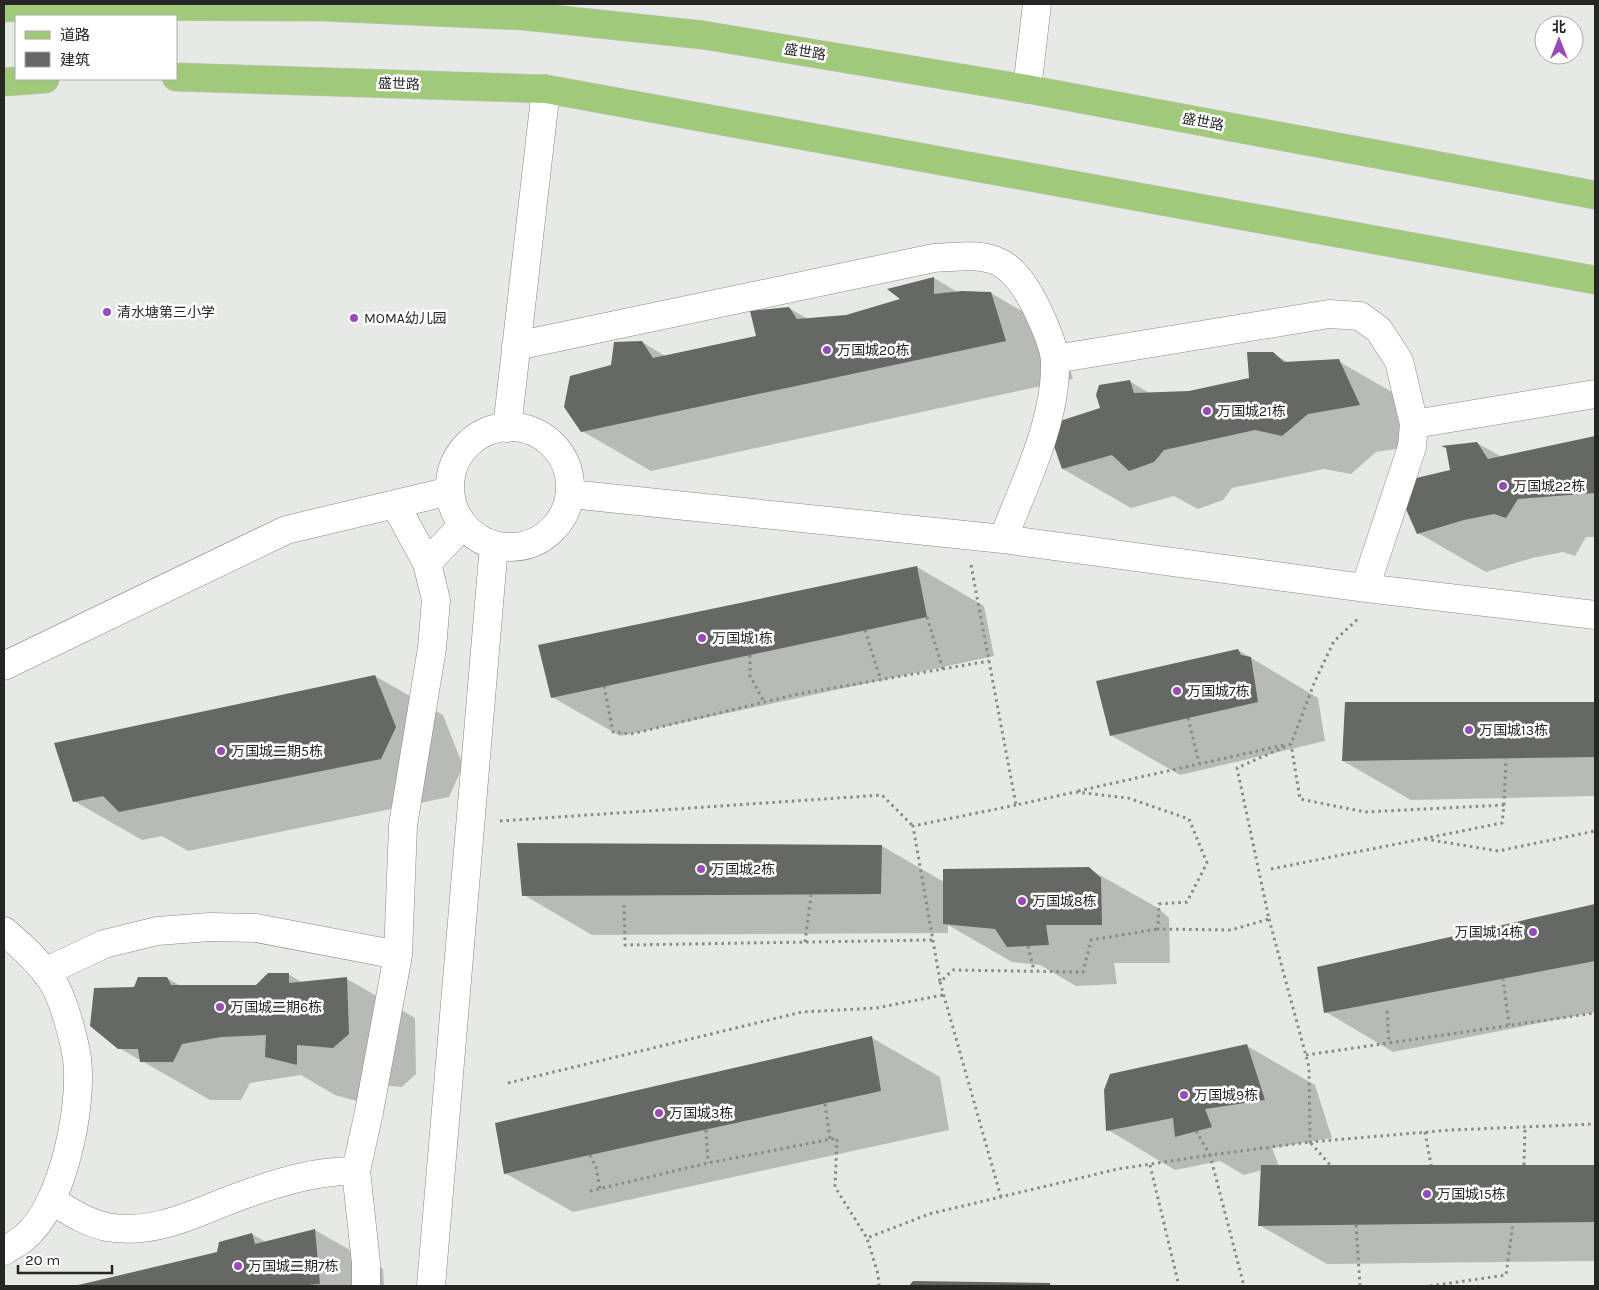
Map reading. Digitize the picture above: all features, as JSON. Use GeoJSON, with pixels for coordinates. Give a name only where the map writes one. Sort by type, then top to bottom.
{"type":"FeatureCollection","features":[{"type":"Feature","properties":{"kind":"main road","name":"盛世路"},"geometry":{"type":"LineString","coordinates":[[4,8],[30,6],[323,7],[524,16],[703,35],[1027,89],[1595,195]]}},
{"type":"Feature","properties":{"kind":"main road","name":"盛世路"},"geometry":{"type":"LineString","coordinates":[[178,77],[546,89],[1595,280]]}},
{"type":"Feature","properties":{"kind":"main road"},"geometry":{"type":"LineString","coordinates":[[4,82],[31,80]]}},
{"type":"Feature","properties":{"kind":"street"},"geometry":{"type":"LineString","coordinates":[[1027,89],[1037,4]]}},
{"type":"Feature","properties":{"kind":"street"},"geometry":{"type":"LineString","coordinates":[[507,428],[546,89]]}},
{"type":"Feature","properties":{"kind":"street"},"geometry":{"type":"LineString","coordinates":[[516,346],[934,258],[978,255],[1004,264],[1022,281],[1040,314],[1055,359],[1053,393],[1045,428],[1003,539]]}},
{"type":"Feature","properties":{"kind":"street"},"geometry":{"type":"LineString","coordinates":[[1055,359],[1329,314],[1360,316],[1379,330],[1399,361],[1414,424],[1412,447],[1365,588]]}},
{"type":"Feature","properties":{"kind":"street"},"geometry":{"type":"LineString","coordinates":[[1414,424],[1595,394]]}},
{"type":"Feature","properties":{"kind":"street"},"geometry":{"type":"LineString","coordinates":[[507,428],[527,430],[546,439],[560,454],[569,473],[570,494],[564,513],[553,530],[535,542],[522,545],[494,545],[478,537],[463,525],[454,509],[450,491],[452,472],[460,455],[472,441],[488,432],[507,428]]}},
{"type":"Feature","properties":{"kind":"street"},"geometry":{"type":"LineString","coordinates":[[4,666],[286,530],[450,491]]}},
{"type":"Feature","properties":{"kind":"street"},"geometry":{"type":"LineString","coordinates":[[570,494],[1003,539],[1365,588],[1595,615]]}},
{"type":"Feature","properties":{"kind":"street"},"geometry":{"type":"LineString","coordinates":[[366,1286],[366,1263],[356,1171],[398,955],[403,825],[432,648],[436,600],[427,563],[396,504]]}},
{"type":"Feature","properties":{"kind":"street"},"geometry":{"type":"LineString","coordinates":[[427,563],[463,525]]}},
{"type":"Feature","properties":{"kind":"street"},"geometry":{"type":"LineString","coordinates":[[432,1286],[494,545]]}},
{"type":"Feature","properties":{"kind":"street"},"geometry":{"type":"LineString","coordinates":[[45,972],[104,944],[157,931],[210,927],[256,928],[398,955]]}},
{"type":"Feature","properties":{"kind":"street"},"geometry":{"type":"LineString","coordinates":[[4,930],[26,950],[52,980],[63,1008],[77,1059],[77,1101],[68,1152],[52,1202],[27,1236],[4,1250]]}},
{"type":"Feature","properties":{"kind":"street"},"geometry":{"type":"LineString","coordinates":[[52,1202],[90,1222],[106,1227],[135,1229],[155,1227],[201,1213],[248,1193],[305,1177],[332,1170],[356,1171]]}},
{"type":"Feature","properties":{"kind":"path"},"geometry":{"type":"LineString","coordinates":[[966,535],[1016,805]]}},
{"type":"Feature","properties":{"kind":"path"},"geometry":{"type":"LineString","coordinates":[[1362,616],[1334,641],[1315,681],[1291,744],[1300,800],[1365,812],[1504,805]]}},
{"type":"Feature","properties":{"kind":"path"},"geometry":{"type":"LineString","coordinates":[[927,617],[943,670]]}},
{"type":"Feature","properties":{"kind":"path"},"geometry":{"type":"LineString","coordinates":[[865,630],[880,680]]}},
{"type":"Feature","properties":{"kind":"path"},"geometry":{"type":"LineString","coordinates":[[750,655],[750,676],[764,702]]}},
{"type":"Feature","properties":{"kind":"path"},"geometry":{"type":"LineString","coordinates":[[604,686],[613,732],[631,734],[764,702],[989,661]]}},
{"type":"Feature","properties":{"kind":"path"},"geometry":{"type":"LineString","coordinates":[[1188,718],[1199,763]]}},
{"type":"Feature","properties":{"kind":"path"},"geometry":{"type":"LineString","coordinates":[[913,826],[1291,744]]}},
{"type":"Feature","properties":{"kind":"path"},"geometry":{"type":"LineString","coordinates":[[1291,744],[1237,768],[1268,919],[1309,1068],[1310,1142],[1330,1165]]}},
{"type":"Feature","properties":{"kind":"path"},"geometry":{"type":"LineString","coordinates":[[1271,869],[1502,823],[1506,759]]}},
{"type":"Feature","properties":{"kind":"path"},"geometry":{"type":"LineString","coordinates":[[1075,792],[1128,798],[1189,819],[1207,863],[1187,902],[1160,904],[1158,929]]}},
{"type":"Feature","properties":{"kind":"path"},"geometry":{"type":"LineString","coordinates":[[471,823],[882,795],[913,826],[940,982],[1001,1197]]}},
{"type":"Feature","properties":{"kind":"path"},"geometry":{"type":"LineString","coordinates":[[1422,839],[1498,851],[1595,832]]}},
{"type":"Feature","properties":{"kind":"path"},"geometry":{"type":"LineString","coordinates":[[805,942],[811,895]]}},
{"type":"Feature","properties":{"kind":"path"},"geometry":{"type":"LineString","coordinates":[[624,905],[625,945],[933,940]]}},
{"type":"Feature","properties":{"kind":"path"},"geometry":{"type":"LineString","coordinates":[[940,982],[953,970],[1082,972],[1091,940],[1158,929],[1231,930],[1268,919]]}},
{"type":"Feature","properties":{"kind":"path"},"geometry":{"type":"LineString","coordinates":[[1028,946],[1034,971]]}},
{"type":"Feature","properties":{"kind":"path"},"geometry":{"type":"LineString","coordinates":[[1504,978],[1508,1025]]}},
{"type":"Feature","properties":{"kind":"path"},"geometry":{"type":"LineString","coordinates":[[508,1084],[802,1012],[876,1008],[943,994]]}},
{"type":"Feature","properties":{"kind":"path"},"geometry":{"type":"LineString","coordinates":[[1387,1011],[1389,1043]]}},
{"type":"Feature","properties":{"kind":"path"},"geometry":{"type":"LineString","coordinates":[[1306,1054],[1595,1013]]}},
{"type":"Feature","properties":{"kind":"path"},"geometry":{"type":"LineString","coordinates":[[825,1104],[830,1139]]}},
{"type":"Feature","properties":{"kind":"path"},"geometry":{"type":"LineString","coordinates":[[867,1238],[929,1214],[1118,1169],[1310,1142],[1425,1132],[1595,1124]]}},
{"type":"Feature","properties":{"kind":"path"},"geometry":{"type":"LineString","coordinates":[[1524,1165],[1525,1127]]}},
{"type":"Feature","properties":{"kind":"path"},"geometry":{"type":"LineString","coordinates":[[706,1130],[708,1163]]}},
{"type":"Feature","properties":{"kind":"path"},"geometry":{"type":"LineString","coordinates":[[1196,1131],[1210,1155],[1244,1286]]}},
{"type":"Feature","properties":{"kind":"path"},"geometry":{"type":"LineString","coordinates":[[1425,1132],[1431,1165]]}},
{"type":"Feature","properties":{"kind":"path"},"geometry":{"type":"LineString","coordinates":[[590,1191],[708,1163],[838,1138],[835,1187],[867,1238],[878,1274],[879,1286]]}},
{"type":"Feature","properties":{"kind":"path"},"geometry":{"type":"LineString","coordinates":[[590,1155],[596,1167],[600,1189]]}},
{"type":"Feature","properties":{"kind":"path"},"geometry":{"type":"LineString","coordinates":[[1150,1165],[1179,1286]]}},
{"type":"Feature","properties":{"kind":"path"},"geometry":{"type":"LineString","coordinates":[[1430,1286],[1506,1275],[1513,1223]]}},
{"type":"Feature","properties":{"kind":"path"},"geometry":{"type":"LineString","coordinates":[[1356,1225],[1360,1286]]}},
{"type":"Feature","properties":{"kind":"building","name":"万国城20栋"},"geometry":{"type":"Polygon","coordinates":[[[934,277],[934,294],[962,291],[991,292],[1006,341],[581,432],[564,407],[570,376],[611,365],[614,342],[642,341],[653,358],[756,336],[750,311],[789,307],[797,319],[846,315],[900,299],[887,289],[934,277]]]}},
{"type":"Feature","properties":{"kind":"building","name":"万国城21栋"},"geometry":{"type":"Polygon","coordinates":[[[1247,352],[1273,352],[1284,362],[1339,359],[1360,405],[1308,414],[1282,436],[1255,430],[1164,450],[1154,462],[1129,471],[1112,455],[1062,469],[1054,446],[1060,421],[1100,408],[1096,395],[1099,385],[1130,380],[1134,393],[1189,391],[1249,378],[1247,352]]]}},
{"type":"Feature","properties":{"kind":"building","name":"万国城22栋"},"geometry":{"type":"Polygon","coordinates":[[[1595,436],[1595,493],[1518,499],[1506,518],[1494,514],[1464,520],[1417,534],[1402,500],[1412,479],[1450,470],[1446,448],[1441,446],[1477,442],[1488,459],[1595,436]]]}},
{"type":"Feature","properties":{"kind":"building","name":"万国城1栋"},"geometry":{"type":"Polygon","coordinates":[[[917,566],[927,617],[551,698],[538,645],[917,566]]]}},
{"type":"Feature","properties":{"kind":"building","name":"万国城7栋"},"geometry":{"type":"Polygon","coordinates":[[[1238,649],[1241,655],[1251,657],[1258,702],[1110,736],[1096,681],[1238,649]]]}},
{"type":"Feature","properties":{"kind":"building","name":"万国城二期5栋"},"geometry":{"type":"Polygon","coordinates":[[[375,675],[396,727],[381,759],[119,812],[103,796],[73,802],[54,743],[375,675]]]}},
{"type":"Feature","properties":{"kind":"building","name":"万国城13栋"},"geometry":{"type":"Polygon","coordinates":[[[1345,702],[1595,702],[1595,757],[1342,761],[1345,702]]]}},
{"type":"Feature","properties":{"kind":"building","name":"万国城2栋"},"geometry":{"type":"Polygon","coordinates":[[[517,843],[882,845],[881,894],[522,896],[517,843]]]}},
{"type":"Feature","properties":{"kind":"building","name":"万国城8栋"},"geometry":{"type":"Polygon","coordinates":[[[1089,867],[1101,878],[1102,925],[1046,925],[1049,945],[1007,947],[995,929],[943,924],[943,869],[1089,867]]]}},
{"type":"Feature","properties":{"kind":"building","name":"万国城14栋"},"geometry":{"type":"Polygon","coordinates":[[[1595,904],[1595,961],[1324,1013],[1317,967],[1595,904]]]}},
{"type":"Feature","properties":{"kind":"building","name":"万国城二期6栋"},"geometry":{"type":"Polygon","coordinates":[[[268,973],[289,973],[289,983],[347,977],[349,1034],[333,1048],[297,1045],[297,1065],[265,1057],[266,1035],[221,1037],[182,1044],[173,1062],[140,1062],[138,1049],[118,1049],[90,1026],[94,988],[134,987],[138,977],[167,977],[171,985],[256,985],[268,973]]]}},
{"type":"Feature","properties":{"kind":"building","name":"万国城3栋"},"geometry":{"type":"Polygon","coordinates":[[[872,1036],[881,1091],[504,1174],[495,1123],[872,1036]]]}},
{"type":"Feature","properties":{"kind":"building","name":"万国城9栋"},"geometry":{"type":"Polygon","coordinates":[[[1247,1044],[1265,1100],[1205,1109],[1212,1127],[1175,1137],[1173,1118],[1106,1131],[1104,1090],[1110,1074],[1247,1044]]]}},
{"type":"Feature","properties":{"kind":"building","name":"万国城15栋"},"geometry":{"type":"Polygon","coordinates":[[[1261,1165],[1595,1165],[1595,1222],[1258,1226],[1261,1165]]]}},
{"type":"Feature","properties":{"kind":"building","name":"万国城二期7栋"},"geometry":{"type":"Polygon","coordinates":[[[315,1229],[320,1284],[296,1286],[75,1286],[217,1252],[219,1242],[252,1233],[255,1244],[315,1229]]]}},
{"type":"Feature","properties":{"kind":"building"},"geometry":{"type":"Polygon","coordinates":[[[913,1281],[1050,1283],[1050,1286],[909,1286],[913,1281]]]}},
{"type":"Feature","properties":{"kind":"place","name":"清水塘第三小学"},"geometry":{"type":"Point","coordinates":[107,312]}},
{"type":"Feature","properties":{"kind":"place","name":"MOMA幼儿园"},"geometry":{"type":"Point","coordinates":[354,318]}},
{"type":"Feature","properties":{"kind":"place","name":"万国城20栋"},"geometry":{"type":"Point","coordinates":[827,350]}},
{"type":"Feature","properties":{"kind":"place","name":"万国城21栋"},"geometry":{"type":"Point","coordinates":[1207,411]}},
{"type":"Feature","properties":{"kind":"place","name":"万国城22栋"},"geometry":{"type":"Point","coordinates":[1503,486]}},
{"type":"Feature","properties":{"kind":"place","name":"万国城1栋"},"geometry":{"type":"Point","coordinates":[702,638]}},
{"type":"Feature","properties":{"kind":"place","name":"万国城7栋"},"geometry":{"type":"Point","coordinates":[1177,691]}},
{"type":"Feature","properties":{"kind":"place","name":"万国城13栋"},"geometry":{"type":"Point","coordinates":[1469,730]}},
{"type":"Feature","properties":{"kind":"place","name":"万国城二期5栋"},"geometry":{"type":"Point","coordinates":[221,751]}},
{"type":"Feature","properties":{"kind":"place","name":"万国城2栋"},"geometry":{"type":"Point","coordinates":[701,869]}},
{"type":"Feature","properties":{"kind":"place","name":"万国城8栋"},"geometry":{"type":"Point","coordinates":[1022,901]}},
{"type":"Feature","properties":{"kind":"place","name":"万国城14栋"},"geometry":{"type":"Point","coordinates":[1533,932]}},
{"type":"Feature","properties":{"kind":"place","name":"万国城二期6栋"},"geometry":{"type":"Point","coordinates":[220,1007]}},
{"type":"Feature","properties":{"kind":"place","name":"万国城9栋"},"geometry":{"type":"Point","coordinates":[1184,1095]}},
{"type":"Feature","properties":{"kind":"place","name":"万国城3栋"},"geometry":{"type":"Point","coordinates":[659,1113]}},
{"type":"Feature","properties":{"kind":"place","name":"万国城15栋"},"geometry":{"type":"Point","coordinates":[1427,1194]}},
{"type":"Feature","properties":{"kind":"place","name":"万国城二期7栋"},"geometry":{"type":"Point","coordinates":[238,1266]}}]}
